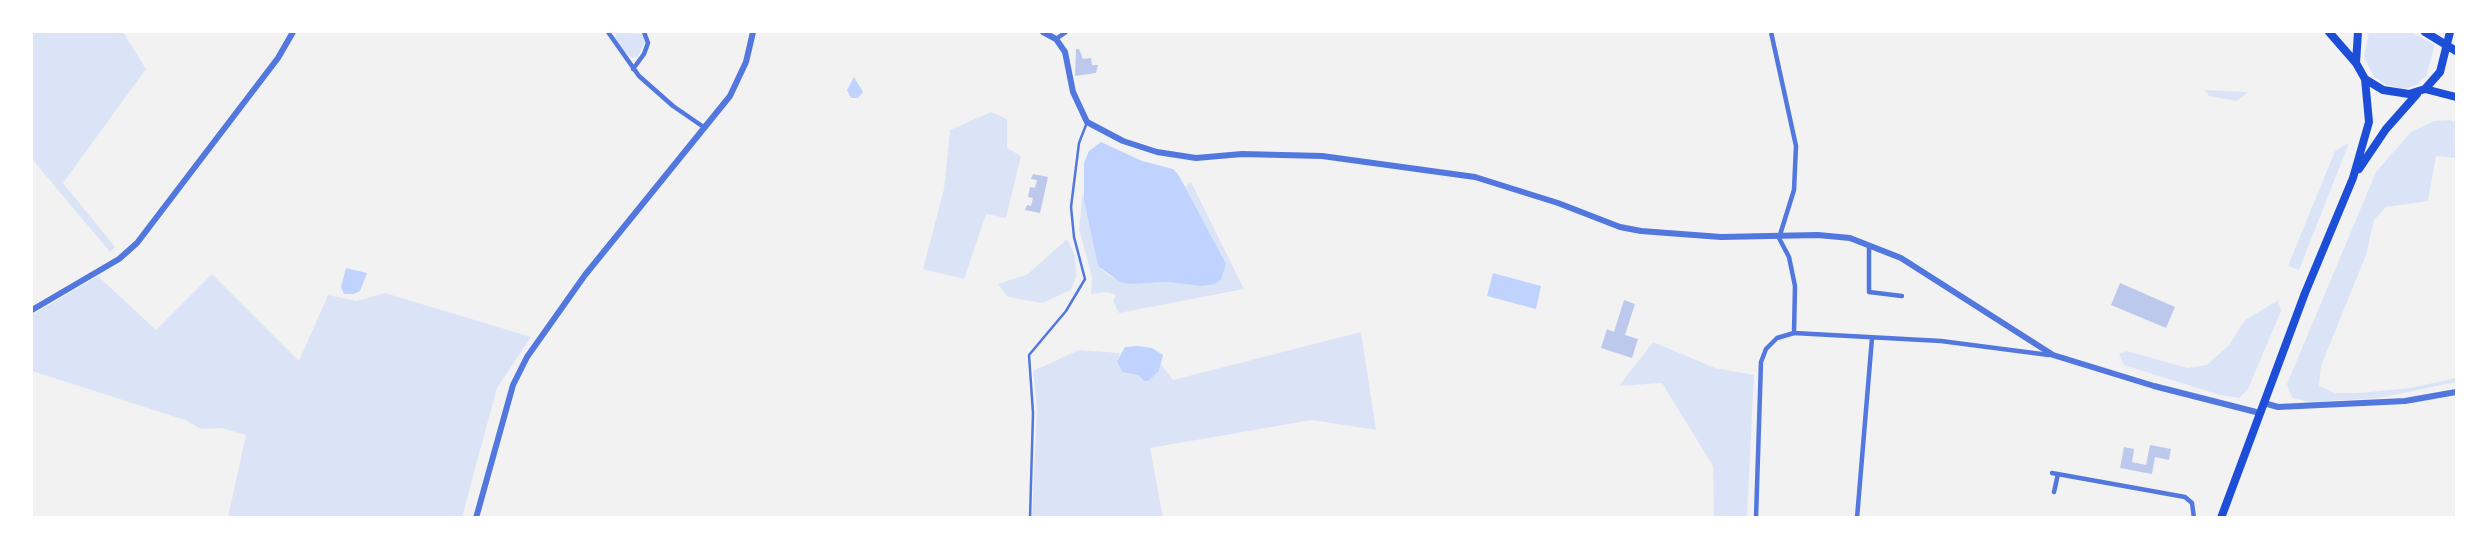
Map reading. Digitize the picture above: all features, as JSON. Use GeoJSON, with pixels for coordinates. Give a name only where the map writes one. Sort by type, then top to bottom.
{"type":"FeatureCollection","features":[{"type":"Feature","properties":{"kind":"highway"},"geometry":{"type":"LineString","coordinates":[[2221,517],[2305,293],[2353,178],[2369,122],[2365,79],[2329,32]]}},
{"type":"Feature","properties":{"kind":"highway"},"geometry":{"type":"LineString","coordinates":[[2356,64],[2358,32]]}},
{"type":"Feature","properties":{"kind":"highway"},"geometry":{"type":"LineString","coordinates":[[2425,32],[2456,51]]}},
{"type":"Feature","properties":{"kind":"highway"},"geometry":{"type":"LineString","coordinates":[[2353,178],[2386,129],[2440,72],[2454,32]]}},
{"type":"Feature","properties":{"kind":"highway"},"geometry":{"type":"LineString","coordinates":[[2365,79],[2391,93],[2421,91],[2456,97]]}},
{"type":"Feature","properties":{"kind":"street"},"geometry":{"type":"LineString","coordinates":[[32,310],[119,259],[137,243],[278,58],[293,32]]}},
{"type":"Feature","properties":{"kind":"street"},"geometry":{"type":"LineString","coordinates":[[608,32],[633,69],[673,106],[705,129]]}},
{"type":"Feature","properties":{"kind":"street"},"geometry":{"type":"LineString","coordinates":[[633,69],[648,43],[644,32]]}},
{"type":"Feature","properties":{"kind":"street"},"geometry":{"type":"LineString","coordinates":[[476,517],[513,385],[527,357],[585,275],[730,96],[746,62],[754,32]]}},
{"type":"Feature","properties":{"kind":"street"},"geometry":{"type":"LineString","coordinates":[[1043,32],[1056,39],[1065,52],[1073,92],[1087,121],[1124,141],[1157,152],[1196,158],[1242,154],[1322,156],[1419,168],[1499,183],[1633,230],[1779,238],[1818,235],[1850,238],[1901,258],[2053,355]]}},
{"type":"Feature","properties":{"kind":"street"},"geometry":{"type":"LineString","coordinates":[[1056,39],[1066,32]]}},
{"type":"Feature","properties":{"kind":"street"},"geometry":{"type":"LineString","coordinates":[[1771,32],[1796,146],[1794,190],[1779,238],[1788,257],[1795,286],[1794,333]]}},
{"type":"Feature","properties":{"kind":"street"},"geometry":{"type":"LineString","coordinates":[[1869,246],[1869,292],[1902,296]]}},
{"type":"Feature","properties":{"kind":"street"},"geometry":{"type":"LineString","coordinates":[[1756,517],[1761,362],[1766,349],[1777,338],[1794,333],[1941,341],[2053,355],[2154,386],[2260,414]]}},
{"type":"Feature","properties":{"kind":"street"},"geometry":{"type":"LineString","coordinates":[[1857,517],[1872,338]]}},
{"type":"Feature","properties":{"kind":"street"},"geometry":{"type":"LineString","coordinates":[[2264,403],[2278,407],[2404,401],[2456,392]]}},
{"type":"Feature","properties":{"kind":"street"},"geometry":{"type":"LineString","coordinates":[[2054,492],[2055,473],[2185,497],[2192,503],[2194,517]]}},
{"type":"Feature","properties":{"kind":"lane"},"geometry":{"type":"LineString","coordinates":[[1030,517],[1033,413],[1029,355],[1061,318],[1085,279],[1074,237],[1071,207],[1079,143],[1087,121]]}},
{"type":"Feature","properties":{"kind":"shaded area"},"geometry":{"type":"Polygon","coordinates":[[[32,32],[123,32],[146,69],[63,183],[115,247],[110,252],[32,159],[32,32]]]}},
{"type":"Feature","properties":{"kind":"shaded area"},"geometry":{"type":"Polygon","coordinates":[[[616,32],[643,34],[645,42],[638,56],[633,58],[625,53],[615,38],[616,32]]]}},
{"type":"Feature","properties":{"kind":"shaded area"},"geometry":{"type":"Polygon","coordinates":[[[2369,32],[2411,32],[2435,45],[2426,76],[2415,86],[2403,89],[2386,85],[2374,77],[2364,57],[2369,32]]]}},
{"type":"Feature","properties":{"kind":"shaded area"},"geometry":{"type":"Polygon","coordinates":[[[2204,90],[2248,92],[2237,101],[2209,96],[2204,90]]]}},
{"type":"Feature","properties":{"kind":"shaded area"},"geometry":{"type":"Polygon","coordinates":[[[991,112],[1007,119],[1007,148],[1021,156],[1006,218],[986,214],[964,279],[923,269],[944,189],[950,130],[991,112]]]}},
{"type":"Feature","properties":{"kind":"shaded area"},"geometry":{"type":"Polygon","coordinates":[[[2434,121],[2456,122],[2456,158],[2436,156],[2428,201],[2386,207],[2374,220],[2366,255],[2321,366],[2319,386],[2335,393],[2359,393],[2410,388],[2456,378],[2456,382],[2379,398],[2310,402],[2292,398],[2287,384],[2376,172],[2411,132],[2434,121]]]}},
{"type":"Feature","properties":{"kind":"shaded area"},"geometry":{"type":"Polygon","coordinates":[[[2349,143],[2299,270],[2288,266],[2335,151],[2349,143]]]}},
{"type":"Feature","properties":{"kind":"shaded area"},"geometry":{"type":"Polygon","coordinates":[[[1191,182],[1244,289],[1119,313],[1113,301],[1116,295],[1107,292],[1091,294],[1092,277],[1079,229],[1083,191],[1098,266],[1109,276],[1130,284],[1168,282],[1201,286],[1217,248],[1184,187],[1191,182]]]}},
{"type":"Feature","properties":{"kind":"shaded area"},"geometry":{"type":"Polygon","coordinates":[[[1067,239],[1075,256],[1076,276],[1071,290],[1042,303],[1008,297],[998,284],[1028,274],[1067,239]]]}},
{"type":"Feature","properties":{"kind":"shaded area"},"geometry":{"type":"Polygon","coordinates":[[[212,274],[299,361],[328,295],[357,301],[385,293],[531,337],[497,388],[462,517],[228,517],[246,435],[221,428],[201,429],[185,420],[32,371],[32,315],[98,276],[156,330],[212,274]]]}},
{"type":"Feature","properties":{"kind":"shaded area"},"geometry":{"type":"Polygon","coordinates":[[[2278,300],[2281,311],[2248,389],[2239,398],[2220,395],[2124,365],[2119,354],[2127,351],[2187,368],[2207,365],[2230,344],[2244,321],[2278,300]]]}},
{"type":"Feature","properties":{"kind":"shaded area"},"geometry":{"type":"Polygon","coordinates":[[[1361,332],[1376,430],[1312,420],[1150,448],[1163,517],[1032,518],[1037,410],[1033,371],[1079,350],[1120,353],[1117,361],[1159,371],[1161,364],[1173,380],[1361,332]]]}},
{"type":"Feature","properties":{"kind":"shaded area"},"geometry":{"type":"Polygon","coordinates":[[[1653,342],[1715,368],[1754,375],[1747,517],[1714,517],[1713,466],[1662,383],[1619,386],[1653,342]]]}},
{"type":"Feature","properties":{"kind":"water"},"geometry":{"type":"Polygon","coordinates":[[[854,77],[863,92],[858,98],[851,98],[847,90],[854,77]]]}},
{"type":"Feature","properties":{"kind":"water"},"geometry":{"type":"Polygon","coordinates":[[[1101,142],[1142,161],[1173,169],[1178,174],[1226,264],[1221,279],[1215,284],[1201,286],[1168,282],[1130,284],[1120,282],[1098,266],[1084,200],[1084,163],[1089,151],[1101,142]]]}},
{"type":"Feature","properties":{"kind":"water"},"geometry":{"type":"Polygon","coordinates":[[[346,268],[367,273],[360,291],[354,294],[344,294],[341,287],[346,268]]]}},
{"type":"Feature","properties":{"kind":"water"},"geometry":{"type":"Polygon","coordinates":[[[1493,273],[1541,286],[1536,309],[1487,296],[1493,273]]]}},
{"type":"Feature","properties":{"kind":"water"},"geometry":{"type":"Polygon","coordinates":[[[1125,347],[1152,348],[1163,355],[1159,371],[1148,381],[1144,381],[1139,375],[1122,372],[1117,361],[1125,347]]]}},
{"type":"Feature","properties":{"kind":"building"},"geometry":{"type":"Polygon","coordinates":[[[1076,49],[1079,49],[1083,59],[1091,58],[1092,65],[1098,65],[1096,73],[1075,76],[1076,49]]]}},
{"type":"Feature","properties":{"kind":"building"},"geometry":{"type":"Polygon","coordinates":[[[1033,174],[1048,177],[1040,213],[1025,210],[1027,205],[1031,206],[1033,198],[1028,197],[1030,187],[1035,188],[1037,180],[1031,179],[1033,174]]]}},
{"type":"Feature","properties":{"kind":"building"},"geometry":{"type":"Polygon","coordinates":[[[2120,283],[2175,307],[2166,328],[2111,305],[2120,283]]]}},
{"type":"Feature","properties":{"kind":"building"},"geometry":{"type":"Polygon","coordinates":[[[1624,300],[1635,304],[1625,335],[1638,339],[1632,358],[1601,348],[1607,329],[1614,332],[1624,300]]]}},
{"type":"Feature","properties":{"kind":"building"},"geometry":{"type":"Polygon","coordinates":[[[2150,445],[2171,449],[2169,460],[2155,457],[2152,474],[2120,468],[2124,447],[2134,449],[2132,462],[2146,465],[2150,445]]]}}]}
